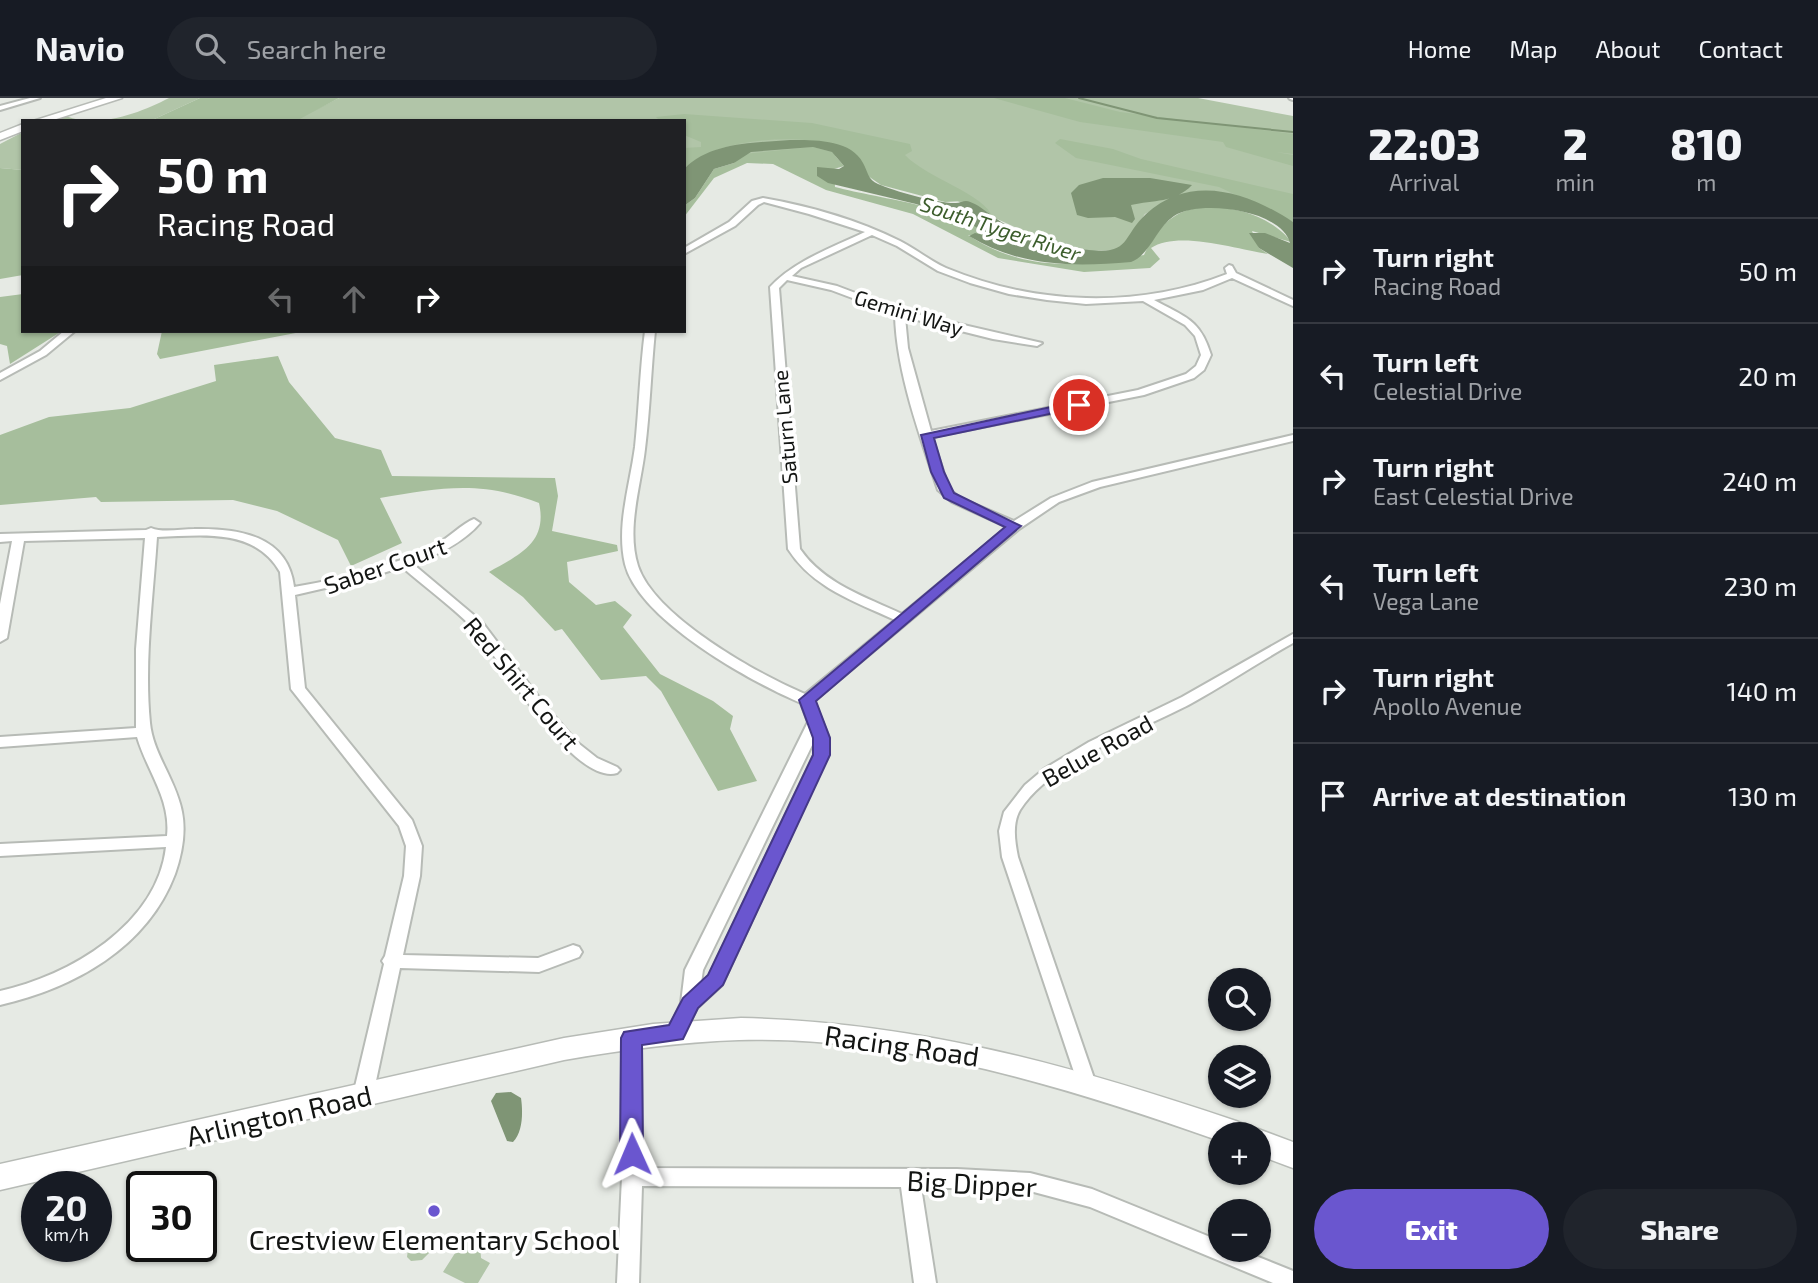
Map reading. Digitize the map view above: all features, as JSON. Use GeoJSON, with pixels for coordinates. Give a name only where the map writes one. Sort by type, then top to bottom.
{"type":"FeatureCollection","features":[{"type":"Feature","properties":{"kind":"street"},"geometry":{"type":"LineString","coordinates":[[0,108],[37,98]]}},
{"type":"Feature","properties":{"kind":"street"},"geometry":{"type":"LineString","coordinates":[[45,119],[115,98]]}},
{"type":"Feature","properties":{"kind":"street"},"geometry":{"type":"LineString","coordinates":[[0,136],[21,128]]}},
{"type":"Feature","properties":{"kind":"street"},"geometry":{"type":"LineString","coordinates":[[686,251],[732,224],[761,197],[902,245],[948,272],[1003,290],[1069,299],[1146,299],[1201,287],[1230,272],[1293,303]]}},
{"type":"Feature","properties":{"kind":"street"},"geometry":{"type":"LineString","coordinates":[[783,277],[807,261],[870,233]]}},
{"type":"Feature","properties":{"kind":"street","name":"Gemini Way"},"geometry":{"type":"LineString","coordinates":[[783,277],[834,288],[901,313],[993,336],[1037,343]]}},
{"type":"Feature","properties":{"kind":"street","name":"Saturn Lane"},"geometry":{"type":"LineString","coordinates":[[783,277],[772,293],[794,549],[806,567],[817,575],[901,618]]}},
{"type":"Feature","properties":{"kind":"street"},"geometry":{"type":"LineString","coordinates":[[927,435],[1140,393],[1190,376],[1200,368],[1206,355],[1200,335],[1188,323],[1146,299]]}},
{"type":"Feature","properties":{"kind":"street"},"geometry":{"type":"LineString","coordinates":[[901,313],[902,338],[927,435],[937,472],[949,495],[1015,526]]}},
{"type":"Feature","properties":{"kind":"street"},"geometry":{"type":"LineString","coordinates":[[0,377],[43,353],[68,333]]}},
{"type":"Feature","properties":{"kind":"street"},"geometry":{"type":"LineString","coordinates":[[650,333],[630,530],[632,568],[650,596],[678,623],[749,671],[783,691],[807,700]]}},
{"type":"Feature","properties":{"kind":"street"},"geometry":{"type":"LineString","coordinates":[[807,700],[901,618],[1015,526],[1055,500],[1082,489],[1293,438]]}},
{"type":"Feature","properties":{"kind":"street","name":"Saber Court"},"geometry":{"type":"LineString","coordinates":[[288,592],[348,581],[403,562],[463,537],[474,523]]}},
{"type":"Feature","properties":{"kind":"street"},"geometry":{"type":"LineString","coordinates":[[0,538],[217,531],[250,538],[268,547],[280,559],[286,572],[298,689],[399,814],[411,835],[414,857],[412,876],[363,1095]]}},
{"type":"Feature","properties":{"kind":"street"},"geometry":{"type":"LineString","coordinates":[[0,998],[49,984],[113,945],[146,911],[158,893],[175,841],[173,808],[141,722],[151,532]]}},
{"type":"Feature","properties":{"kind":"street"},"geometry":{"type":"LineString","coordinates":[[0,638],[2,608],[19,537]]}},
{"type":"Feature","properties":{"kind":"street","name":"Red Shirt Court"},"geometry":{"type":"LineString","coordinates":[[403,562],[478,625],[572,746],[594,765],[612,770]]}},
{"type":"Feature","properties":{"kind":"street","name":"Belue Road"},"geometry":{"type":"LineString","coordinates":[[1087,1084],[1010,857],[1006,836],[1009,816],[1031,788],[1060,766],[1188,699],[1293,638]]}},
{"type":"Feature","properties":{"kind":"street"},"geometry":{"type":"LineString","coordinates":[[690,1003],[716,980],[821,755],[822,738],[807,700]]}},
{"type":"Feature","properties":{"kind":"street"},"geometry":{"type":"LineString","coordinates":[[676,1033],[690,1003],[694,970],[815,723]]}},
{"type":"Feature","properties":{"kind":"street"},"geometry":{"type":"LineString","coordinates":[[0,742],[145,732]]}},
{"type":"Feature","properties":{"kind":"street"},"geometry":{"type":"LineString","coordinates":[[0,850],[175,841]]}},
{"type":"Feature","properties":{"kind":"street"},"geometry":{"type":"LineString","coordinates":[[391,961],[540,965],[573,951]]}},
{"type":"Feature","properties":{"kind":"street","name":"Racing Road"},"geometry":{"type":"LineString","coordinates":[[557,1052],[632,1038],[741,1029],[864,1038],[970,1054],[1087,1084],[1208,1125]]}},
{"type":"Feature","properties":{"kind":"street"},"geometry":{"type":"LineString","coordinates":[[628,1283],[632,1177],[632,1038]]}},
{"type":"Feature","properties":{"kind":"street","name":"Arlington Road"},"geometry":{"type":"LineString","coordinates":[[0,1177],[557,1052]]}},
{"type":"Feature","properties":{"kind":"street"},"geometry":{"type":"LineString","coordinates":[[1271,1147],[1293,1155]]}},
{"type":"Feature","properties":{"kind":"street","name":"Big Dipper"},"geometry":{"type":"LineString","coordinates":[[632,1177],[1001,1179],[1057,1188],[1092,1198],[1293,1281]]}},
{"type":"Feature","properties":{"kind":"street"},"geometry":{"type":"LineString","coordinates":[[910,1179],[925,1283]]}},
{"type":"Feature","properties":{"kind":"shaded area"},"geometry":{"type":"Polygon","coordinates":[[[169,98],[200,98],[154,119],[112,119],[169,98]]]}},
{"type":"Feature","properties":{"kind":"shaded area"},"geometry":{"type":"Polygon","coordinates":[[[200,98],[339,98],[300,119],[154,119],[200,98]]]}},
{"type":"Feature","properties":{"kind":"shaded area"},"geometry":{"type":"Polygon","coordinates":[[[339,98],[1198,98],[1293,116],[1293,222],[1277,212],[1181,195],[1145,214],[1125,244],[1115,250],[1092,251],[1050,243],[856,155],[686,166],[686,119],[297,119],[339,98]]]}},
{"type":"Feature","properties":{"kind":"shaded area"},"geometry":{"type":"Polygon","coordinates":[[[994,98],[1065,98],[1120,112],[1293,134],[1293,154],[1276,152],[1293,155],[1293,166],[1226,147],[1223,142],[1080,122],[994,98]]]}},
{"type":"Feature","properties":{"kind":"shaded area"},"geometry":{"type":"Polygon","coordinates":[[[684,114],[812,123],[910,144],[912,151],[905,155],[915,164],[979,201],[993,218],[963,201],[945,202],[881,185],[868,176],[856,155],[840,147],[818,142],[794,139],[743,143],[719,149],[686,168],[686,148],[701,147],[701,142],[686,136],[686,119],[656,117],[684,114]]]}},
{"type":"Feature","properties":{"kind":"shaded area"},"geometry":{"type":"Polygon","coordinates":[[[21,133],[21,170],[0,168],[0,144],[21,133]]]}},
{"type":"Feature","properties":{"kind":"shaded area"},"geometry":{"type":"Polygon","coordinates":[[[1060,139],[1113,149],[1141,159],[1293,194],[1293,222],[1219,187],[1076,158],[1055,143],[1060,139]]]}},
{"type":"Feature","properties":{"kind":"shaded area"},"geometry":{"type":"Polygon","coordinates":[[[813,147],[832,152],[844,166],[834,169],[835,187],[967,219],[1001,239],[968,235],[989,247],[1032,261],[1075,264],[1144,255],[1165,223],[1188,210],[1203,207],[1237,210],[1254,215],[1282,231],[1291,242],[1252,231],[1259,248],[1268,254],[1208,242],[1162,243],[1151,248],[1160,259],[1150,268],[1084,272],[998,258],[913,214],[826,190],[773,164],[747,163],[714,178],[686,214],[686,205],[695,198],[714,169],[734,163],[743,154],[813,147]]]}},
{"type":"Feature","properties":{"kind":"shaded area"},"geometry":{"type":"Polygon","coordinates":[[[0,168],[21,170],[21,275],[0,279],[0,168]]]}},
{"type":"Feature","properties":{"kind":"shaded area"},"geometry":{"type":"Polygon","coordinates":[[[21,294],[21,333],[59,333],[10,364],[7,346],[0,344],[0,297],[21,294]]]}},
{"type":"Feature","properties":{"kind":"shaded area"},"geometry":{"type":"Polygon","coordinates":[[[162,333],[296,333],[160,359],[157,354],[162,333]]]}},
{"type":"Feature","properties":{"kind":"shaded area"},"geometry":{"type":"Polygon","coordinates":[[[278,356],[289,382],[335,438],[381,450],[392,476],[555,478],[558,496],[552,531],[617,545],[618,551],[567,562],[569,582],[596,605],[615,601],[632,615],[623,627],[660,674],[713,701],[733,716],[730,729],[757,781],[718,791],[661,691],[646,676],[601,680],[562,629],[555,631],[523,597],[489,572],[511,560],[535,538],[541,517],[539,503],[498,491],[460,488],[380,498],[402,543],[351,566],[338,540],[277,511],[233,500],[101,502],[96,497],[0,505],[0,435],[49,417],[130,408],[216,381],[214,365],[278,356]]]}},
{"type":"Feature","properties":{"kind":"shaded area"},"geometry":{"type":"Polygon","coordinates":[[[428,1233],[437,1239],[434,1248],[422,1260],[411,1261],[407,1257],[408,1249],[428,1233]]]}},
{"type":"Feature","properties":{"kind":"shaded area"},"geometry":{"type":"Polygon","coordinates":[[[464,1239],[480,1244],[481,1258],[490,1263],[478,1283],[465,1283],[443,1272],[464,1239]]]}},
{"type":"Feature","properties":{"kind":"water","name":"South Tyger River"},"geometry":{"type":"Polygon","coordinates":[[[790,140],[841,145],[857,155],[870,178],[878,184],[939,201],[970,202],[1023,233],[1078,249],[1103,251],[1119,247],[1146,214],[1163,201],[1182,194],[1220,191],[1239,195],[1276,211],[1293,222],[1293,268],[1259,248],[1249,233],[1265,233],[1290,243],[1284,232],[1272,222],[1257,215],[1220,208],[1202,208],[1174,216],[1162,227],[1143,254],[1131,262],[1068,264],[1027,259],[1008,254],[969,236],[975,233],[1001,239],[951,215],[828,183],[817,176],[817,167],[839,169],[844,166],[832,152],[813,147],[751,152],[734,163],[714,169],[695,198],[686,205],[686,167],[707,154],[748,143],[790,140]]]}},
{"type":"Feature","properties":{"kind":"water"},"geometry":{"type":"Polygon","coordinates":[[[1103,178],[1150,178],[1192,185],[1171,198],[1131,205],[1135,219],[1132,223],[1115,217],[1088,218],[1077,215],[1071,193],[1079,185],[1103,178]]]}},
{"type":"Feature","properties":{"kind":"water"},"geometry":{"type":"Polygon","coordinates":[[[511,1092],[521,1098],[522,1109],[522,1122],[513,1142],[507,1141],[491,1101],[496,1093],[511,1092]]]}},
{"type":"Feature","properties":{"kind":"waterway"},"geometry":{"type":"LineString","coordinates":[[1079,98],[1157,118],[1293,132]]}},
{"type":"Feature","properties":{"kind":"place","name":"Crestview Elementary School"},"geometry":{"type":"Point","coordinates":[434,1211]}},
{"type":"Feature","properties":{"kind":"route"},"geometry":{"type":"LineString","coordinates":[[632,1154],[632,1038],[676,1033],[690,1003],[716,980],[821,755],[822,738],[807,700],[901,618],[938,591],[1015,526],[956,500],[944,490],[927,435],[1079,405]]}}]}
